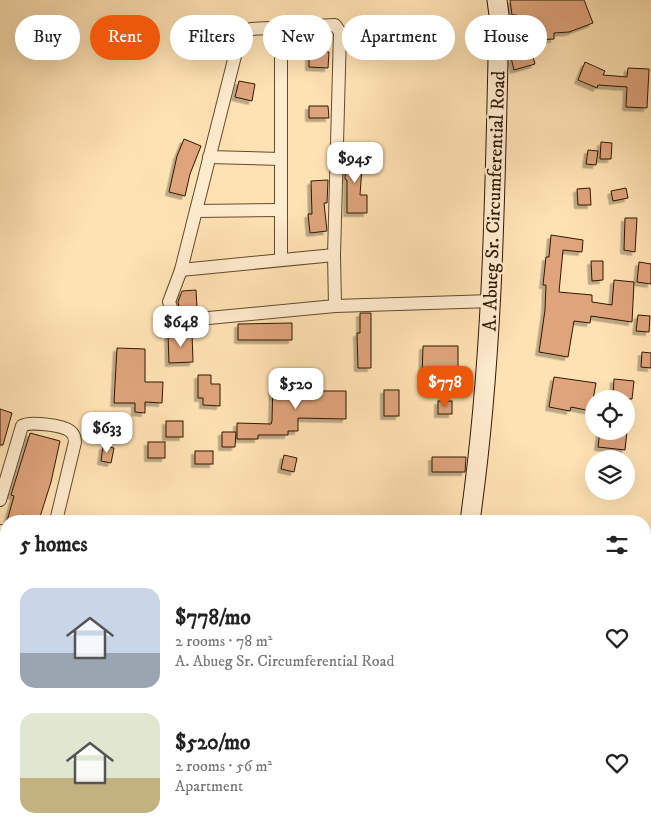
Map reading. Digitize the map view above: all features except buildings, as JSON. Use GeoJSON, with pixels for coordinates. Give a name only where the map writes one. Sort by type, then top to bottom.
{"type":"FeatureCollection","features":[{"type":"Feature","properties":{"kind":"street","name":"A. Abueg Sr. Circumferential Road"},"geometry":{"type":"LineString","coordinates":[[471,515],[492,301],[497,0]]}},
{"type":"Feature","properties":{"kind":"street"},"geometry":{"type":"LineString","coordinates":[[332,25],[335,25],[340,32],[334,255],[335,306]]}},
{"type":"Feature","properties":{"kind":"street"},"geometry":{"type":"LineString","coordinates":[[263,29],[251,29],[244,32],[239,40],[181,270],[169,302],[173,313],[186,319],[335,306],[492,301]]}},
{"type":"Feature","properties":{"kind":"street"},"geometry":{"type":"LineString","coordinates":[[281,60],[281,260]]}},
{"type":"Feature","properties":{"kind":"street"},"geometry":{"type":"LineString","coordinates":[[210,157],[281,159]]}},
{"type":"Feature","properties":{"kind":"street"},"geometry":{"type":"LineString","coordinates":[[196,211],[281,210]]}},
{"type":"Feature","properties":{"kind":"street"},"geometry":{"type":"LineString","coordinates":[[181,270],[334,255]]}},
{"type":"Feature","properties":{"kind":"street"},"geometry":{"type":"LineString","coordinates":[[0,500],[22,426],[32,422],[67,429],[71,431],[76,442],[58,515]]}}]}
